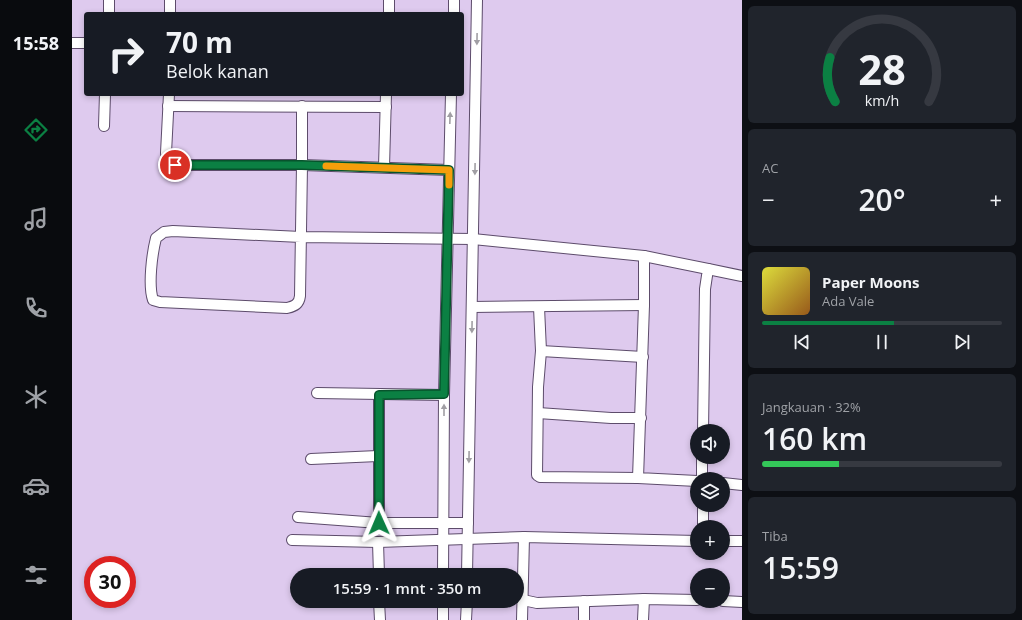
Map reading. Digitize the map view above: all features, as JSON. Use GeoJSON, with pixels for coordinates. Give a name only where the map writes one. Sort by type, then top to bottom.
{"type":"FeatureCollection","features":[{"type":"Feature","properties":{"kind":"street"},"geometry":{"type":"LineString","coordinates":[[109,0],[109,12]]}},
{"type":"Feature","properties":{"kind":"street"},"geometry":{"type":"LineString","coordinates":[[170,0],[170,12]]}},
{"type":"Feature","properties":{"kind":"street"},"geometry":{"type":"LineString","coordinates":[[389,0],[389,12]]}},
{"type":"Feature","properties":{"kind":"street"},"geometry":{"type":"LineString","coordinates":[[454,0],[454,12]]}},
{"type":"Feature","properties":{"kind":"street"},"geometry":{"type":"LineString","coordinates":[[467,568],[478,0]]}},
{"type":"Feature","properties":{"kind":"street"},"geometry":{"type":"LineString","coordinates":[[72,43],[84,43]]}},
{"type":"Feature","properties":{"kind":"street"},"geometry":{"type":"LineString","coordinates":[[104,126],[105,96]]}},
{"type":"Feature","properties":{"kind":"street"},"geometry":{"type":"LineString","coordinates":[[168,96],[166,153],[167,160],[171,164],[302,165],[449,170]]}},
{"type":"Feature","properties":{"kind":"street"},"geometry":{"type":"LineString","coordinates":[[384,167],[386,96]]}},
{"type":"Feature","properties":{"kind":"street"},"geometry":{"type":"LineString","coordinates":[[443,568],[445,523],[444,394],[451,96]]}},
{"type":"Feature","properties":{"kind":"street"},"geometry":{"type":"LineString","coordinates":[[168,106],[386,107]]}},
{"type":"Feature","properties":{"kind":"street"},"geometry":{"type":"LineString","coordinates":[[302,106],[302,237],[300,296],[295,306],[288,308],[160,302],[153,300],[150,293],[154,246],[156,238],[164,232],[302,237],[473,239],[644,256],[742,276]]}},
{"type":"Feature","properties":{"kind":"street"},"geometry":{"type":"LineString","coordinates":[[638,478],[643,357],[644,256]]}},
{"type":"Feature","properties":{"kind":"street"},"geometry":{"type":"LineString","coordinates":[[703,424],[705,289],[708,269]]}},
{"type":"Feature","properties":{"kind":"street"},"geometry":{"type":"LineString","coordinates":[[472,307],[644,305]]}},
{"type":"Feature","properties":{"kind":"street"},"geometry":{"type":"LineString","coordinates":[[539,307],[541,351],[536,470],[540,478],[638,478],[690,481]]}},
{"type":"Feature","properties":{"kind":"street"},"geometry":{"type":"LineString","coordinates":[[541,351],[643,357]]}},
{"type":"Feature","properties":{"kind":"street"},"geometry":{"type":"LineString","coordinates":[[317,393],[379,395],[444,394]]}},
{"type":"Feature","properties":{"kind":"street"},"geometry":{"type":"LineString","coordinates":[[379,395],[379,523]]}},
{"type":"Feature","properties":{"kind":"street"},"geometry":{"type":"LineString","coordinates":[[538,413],[611,418],[641,418]]}},
{"type":"Feature","properties":{"kind":"street"},"geometry":{"type":"LineString","coordinates":[[311,459],[378,456]]}},
{"type":"Feature","properties":{"kind":"street"},"geometry":{"type":"LineString","coordinates":[[730,484],[742,485]]}},
{"type":"Feature","properties":{"kind":"street"},"geometry":{"type":"LineString","coordinates":[[298,518],[379,523],[468,523]]}},
{"type":"Feature","properties":{"kind":"street"},"geometry":{"type":"LineString","coordinates":[[524,537],[524,568]]}},
{"type":"Feature","properties":{"kind":"street"},"geometry":{"type":"LineString","coordinates":[[292,540],[378,542],[444,541],[524,537],[690,541]]}},
{"type":"Feature","properties":{"kind":"street"},"geometry":{"type":"LineString","coordinates":[[730,541],[742,541]]}},
{"type":"Feature","properties":{"kind":"street"},"geometry":{"type":"LineString","coordinates":[[378,542],[379,568]]}},
{"type":"Feature","properties":{"kind":"street"},"geometry":{"type":"LineString","coordinates":[[524,600],[537,603],[644,599],[690,600]]}},
{"type":"Feature","properties":{"kind":"street"},"geometry":{"type":"LineString","coordinates":[[643,620],[644,599]]}},
{"type":"Feature","properties":{"kind":"street"},"geometry":{"type":"LineString","coordinates":[[584,601],[584,620]]}},
{"type":"Feature","properties":{"kind":"street"},"geometry":{"type":"LineString","coordinates":[[730,601],[742,602]]}},
{"type":"Feature","properties":{"kind":"street"},"geometry":{"type":"LineString","coordinates":[[379,608],[380,620]]}},
{"type":"Feature","properties":{"kind":"street"},"geometry":{"type":"LineString","coordinates":[[443,608],[443,620]]}},
{"type":"Feature","properties":{"kind":"street"},"geometry":{"type":"LineString","coordinates":[[466,608],[466,620]]}},
{"type":"Feature","properties":{"kind":"street"},"geometry":{"type":"LineString","coordinates":[[522,620],[523,608]]}},
{"type":"Feature","properties":{"kind":"slow traffic"},"geometry":{"type":"LineString","coordinates":[[326,166],[449,170],[449,185]]}},
{"type":"Feature","properties":{"kind":"route"},"geometry":{"type":"LineString","coordinates":[[175,165],[302,165],[449,170],[444,394],[379,395],[379,523]]}}]}
